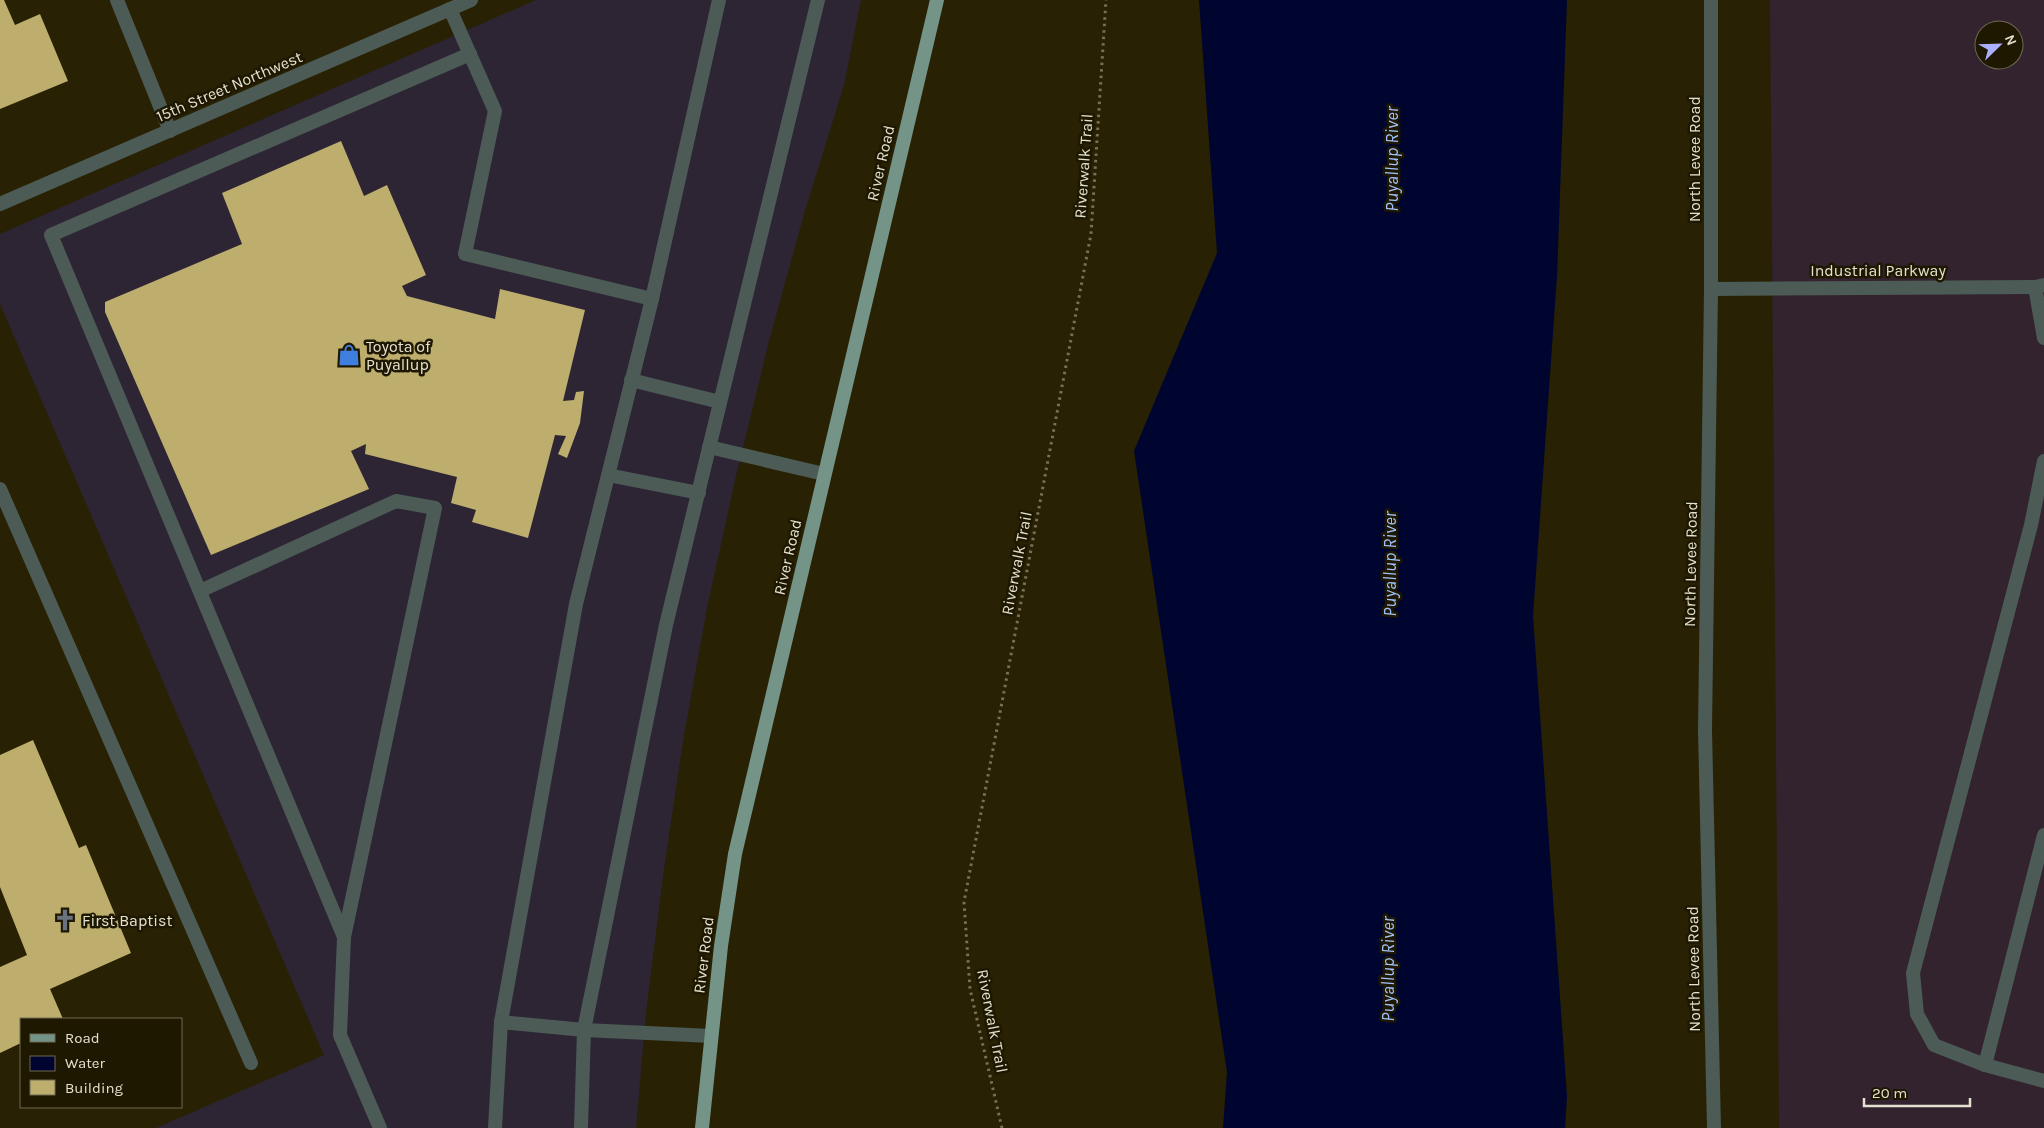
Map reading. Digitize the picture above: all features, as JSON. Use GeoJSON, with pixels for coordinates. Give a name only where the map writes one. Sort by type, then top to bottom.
{"type":"FeatureCollection","features":[{"type":"Feature","properties":{"kind":"main road","name":"River Road"},"geometry":{"type":"LineString","coordinates":[[702,1128],[721,946],[735,854],[937,0]]}},
{"type":"Feature","properties":{"kind":"street"},"geometry":{"type":"LineString","coordinates":[[117,0],[170,131]]}},
{"type":"Feature","properties":{"kind":"street","name":"15th Street Northwest"},"geometry":{"type":"LineString","coordinates":[[0,204],[471,0]]}},
{"type":"Feature","properties":{"kind":"street"},"geometry":{"type":"LineString","coordinates":[[495,1128],[501,1022],[576,604],[652,299],[719,0]]}},
{"type":"Feature","properties":{"kind":"street"},"geometry":{"type":"LineString","coordinates":[[580,1128],[584,1030],[666,625],[818,0]]}},
{"type":"Feature","properties":{"kind":"street","name":"North Levee Road"},"geometry":{"type":"LineString","coordinates":[[1711,0],[1711,289],[1705,730],[1714,1128]]}},
{"type":"Feature","properties":{"kind":"street"},"geometry":{"type":"LineString","coordinates":[[450,9],[495,111],[465,254],[652,299]]}},
{"type":"Feature","properties":{"kind":"street"},"geometry":{"type":"LineString","coordinates":[[344,937],[51,236],[470,54]]}},
{"type":"Feature","properties":{"kind":"street"},"geometry":{"type":"LineString","coordinates":[[2040,286],[2044,338]]}},
{"type":"Feature","properties":{"kind":"street","name":"Industrial Parkway"},"geometry":{"type":"LineString","coordinates":[[1711,289],[2040,286]]}},
{"type":"Feature","properties":{"kind":"street"},"geometry":{"type":"LineString","coordinates":[[631,380],[720,402]]}},
{"type":"Feature","properties":{"kind":"street"},"geometry":{"type":"LineString","coordinates":[[709,447],[824,474]]}},
{"type":"Feature","properties":{"kind":"street"},"geometry":{"type":"LineString","coordinates":[[2044,460],[2031,525],[1913,973],[1917,1014],[1934,1045],[1985,1065],[2044,1081]]}},
{"type":"Feature","properties":{"kind":"street"},"geometry":{"type":"LineString","coordinates":[[608,475],[699,493]]}},
{"type":"Feature","properties":{"kind":"street"},"geometry":{"type":"LineString","coordinates":[[0,489],[251,1063]]}},
{"type":"Feature","properties":{"kind":"street"},"geometry":{"type":"LineString","coordinates":[[200,591],[396,501],[435,508],[344,937],[340,1035],[380,1128]]}},
{"type":"Feature","properties":{"kind":"street"},"geometry":{"type":"LineString","coordinates":[[1985,1065],[2044,835]]}},
{"type":"Feature","properties":{"kind":"street"},"geometry":{"type":"LineString","coordinates":[[501,1022],[584,1030],[711,1036]]}},
{"type":"Feature","properties":{"kind":"path","name":"Riverwalk Trail"},"geometry":{"type":"LineString","coordinates":[[1002,1128],[970,989],[964,902],[1092,234],[1106,0]]}},
{"type":"Feature","properties":{"kind":"shaded area"},"geometry":{"type":"Polygon","coordinates":[[[536,0],[861,0],[844,85],[804,214],[768,345],[736,476],[707,608],[683,741],[663,876],[646,1012],[636,1128],[156,1128],[324,1055],[0,304],[0,234],[536,0]]]}},
{"type":"Feature","properties":{"kind":"shaded area"},"geometry":{"type":"Polygon","coordinates":[[[1770,0],[2044,0],[2044,1128],[1779,1128],[1770,0]]]}},
{"type":"Feature","properties":{"kind":"water","name":"Puyallup River"},"geometry":{"type":"Polygon","coordinates":[[[1199,0],[1567,0],[1557,276],[1533,616],[1567,1096],[1565,1128],[1223,1128],[1227,1072],[1134,451],[1217,253],[1199,0]]]}},
{"type":"Feature","properties":{"kind":"building"},"geometry":{"type":"Polygon","coordinates":[[[0,0],[4,0],[15,25],[40,14],[68,81],[0,109],[0,0]]]}},
{"type":"Feature","properties":{"kind":"building","name":"Toyota of Puyallup"},"geometry":{"type":"Polygon","coordinates":[[[341,141],[364,196],[387,185],[426,275],[402,286],[407,296],[495,319],[500,289],[585,310],[563,401],[574,400],[576,392],[584,391],[580,423],[567,458],[558,454],[566,436],[555,435],[528,538],[472,522],[476,510],[451,503],[457,477],[365,454],[366,444],[351,451],[369,489],[211,555],[105,312],[105,302],[242,244],[222,193],[341,141]]]}},
{"type":"Feature","properties":{"kind":"building","name":"First Baptist"},"geometry":{"type":"Polygon","coordinates":[[[33,740],[79,848],[86,845],[131,953],[50,989],[63,1018],[20,1018],[20,1043],[0,1053],[0,967],[27,955],[0,887],[0,755],[33,740]]]}},
{"type":"Feature","properties":{"kind":"place","name":"Toyota of Puyallup"},"geometry":{"type":"Point","coordinates":[349,355]}},
{"type":"Feature","properties":{"kind":"place","name":"First Baptist"},"geometry":{"type":"Point","coordinates":[65,920]}}]}
